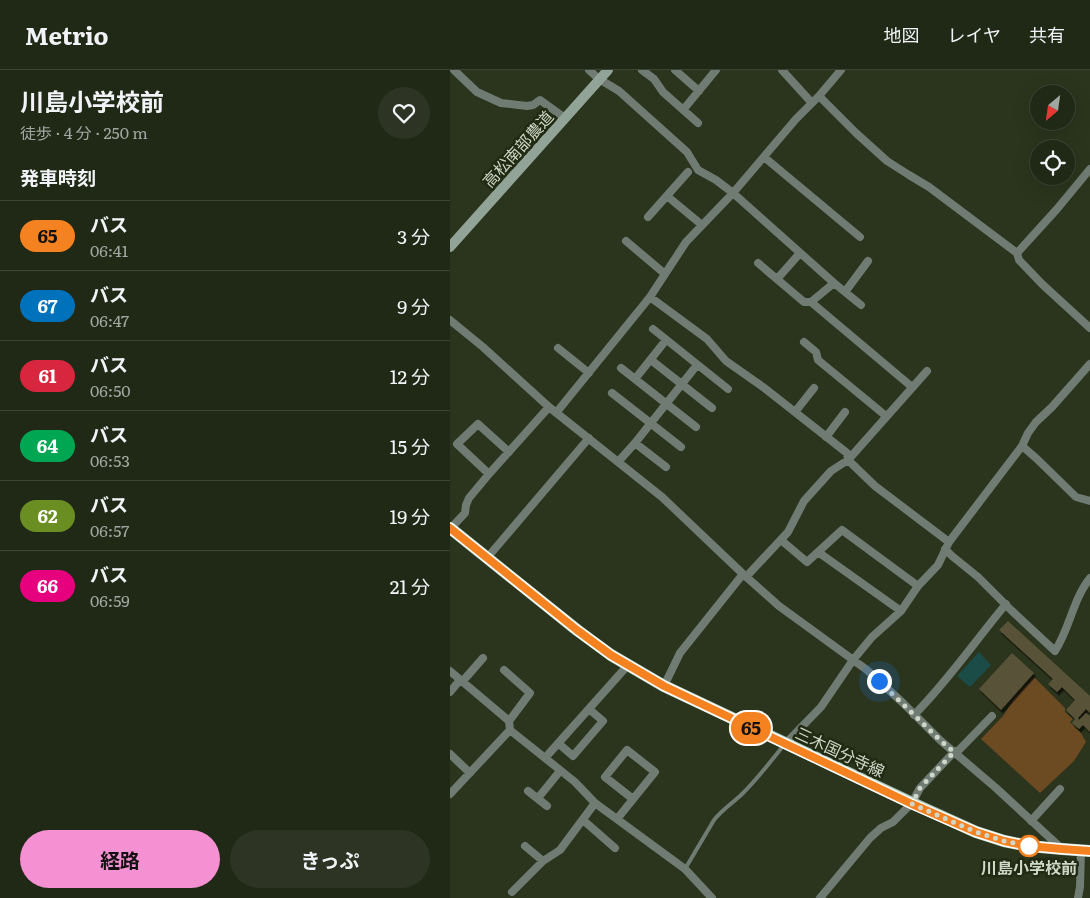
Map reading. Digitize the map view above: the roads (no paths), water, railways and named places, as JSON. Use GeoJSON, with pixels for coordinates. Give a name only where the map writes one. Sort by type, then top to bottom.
{"type":"FeatureCollection","features":[{"type":"Feature","properties":{"kind":"main road","name":"三木国分寺線"},"geometry":{"type":"LineString","coordinates":[[450,529],[611,655],[664,686],[912,804],[976,832],[1004,841],[1029,846],[1085,851]]}},
{"type":"Feature","properties":{"kind":"street"},"geometry":{"type":"LineString","coordinates":[[454,70],[477,92],[501,103],[527,106],[533,105],[540,100],[565,118]]}},
{"type":"Feature","properties":{"kind":"street"},"geometry":{"type":"LineString","coordinates":[[590,70],[619,91],[687,152],[698,170],[716,180],[732,193],[861,305]]}},
{"type":"Feature","properties":{"kind":"street","name":"高松南部農道"},"geometry":{"type":"LineString","coordinates":[[450,247],[608,70]]}},
{"type":"Feature","properties":{"kind":"street"},"geometry":{"type":"LineString","coordinates":[[642,70],[654,80],[663,92],[698,123]]}},
{"type":"Feature","properties":{"kind":"street"},"geometry":{"type":"LineString","coordinates":[[675,70],[699,91]]}},
{"type":"Feature","properties":{"kind":"street"},"geometry":{"type":"LineString","coordinates":[[683,110],[716,70]]}},
{"type":"Feature","properties":{"kind":"street"},"geometry":{"type":"LineString","coordinates":[[782,70],[812,103]]}},
{"type":"Feature","properties":{"kind":"street"},"geometry":{"type":"LineString","coordinates":[[556,413],[650,296],[686,242],[841,70]]}},
{"type":"Feature","properties":{"kind":"street"},"geometry":{"type":"LineString","coordinates":[[819,96],[887,161],[929,187],[1017,253],[1020,260],[1042,284],[1090,328]]}},
{"type":"Feature","properties":{"kind":"street"},"geometry":{"type":"LineString","coordinates":[[764,157],[860,237]]}},
{"type":"Feature","properties":{"kind":"street"},"geometry":{"type":"LineString","coordinates":[[1017,253],[1090,169]]}},
{"type":"Feature","properties":{"kind":"street"},"geometry":{"type":"LineString","coordinates":[[648,217],[688,172]]}},
{"type":"Feature","properties":{"kind":"street"},"geometry":{"type":"LineString","coordinates":[[667,196],[702,226]]}},
{"type":"Feature","properties":{"kind":"street"},"geometry":{"type":"LineString","coordinates":[[626,241],[665,274]]}},
{"type":"Feature","properties":{"kind":"street"},"geometry":{"type":"LineString","coordinates":[[778,279],[800,252]]}},
{"type":"Feature","properties":{"kind":"street"},"geometry":{"type":"LineString","coordinates":[[845,292],[868,261]]}},
{"type":"Feature","properties":{"kind":"street"},"geometry":{"type":"LineString","coordinates":[[758,263],[804,302],[811,302],[834,283]]}},
{"type":"Feature","properties":{"kind":"street"},"geometry":{"type":"LineString","coordinates":[[650,296],[707,339],[726,361],[763,387],[847,453],[848,460],[875,486],[947,546],[952,556],[978,577],[1055,650],[1062,641],[1081,590],[1090,578]]}},
{"type":"Feature","properties":{"kind":"street"},"geometry":{"type":"LineString","coordinates":[[811,302],[912,387]]}},
{"type":"Feature","properties":{"kind":"street"},"geometry":{"type":"LineString","coordinates":[[450,320],[556,413],[662,497],[779,606],[867,670],[941,741],[996,788],[1062,849]]}},
{"type":"Feature","properties":{"kind":"street"},"geometry":{"type":"LineString","coordinates":[[653,329],[728,389]]}},
{"type":"Feature","properties":{"kind":"street"},"geometry":{"type":"LineString","coordinates":[[635,379],[666,340]]}},
{"type":"Feature","properties":{"kind":"street"},"geometry":{"type":"LineString","coordinates":[[804,342],[816,352],[818,360],[886,416]]}},
{"type":"Feature","properties":{"kind":"street"},"geometry":{"type":"LineString","coordinates":[[558,348],[589,373]]}},
{"type":"Feature","properties":{"kind":"street"},"geometry":{"type":"LineString","coordinates":[[652,360],[712,408]]}},
{"type":"Feature","properties":{"kind":"street"},"geometry":{"type":"LineString","coordinates":[[784,744],[821,707],[853,660],[872,637],[901,611],[918,586],[938,565],[947,546],[1022,446],[1036,422],[1052,408],[1090,364]]}},
{"type":"Feature","properties":{"kind":"street"},"geometry":{"type":"LineString","coordinates":[[618,462],[636,443],[697,365]]}},
{"type":"Feature","properties":{"kind":"street"},"geometry":{"type":"LineString","coordinates":[[621,368],[696,427]]}},
{"type":"Feature","properties":{"kind":"street"},"geometry":{"type":"LineString","coordinates":[[664,686],[680,653],[744,575],[788,532],[804,501],[831,471],[848,460],[927,371]]}},
{"type":"Feature","properties":{"kind":"street"},"geometry":{"type":"LineString","coordinates":[[795,412],[814,388]]}},
{"type":"Feature","properties":{"kind":"street"},"geometry":{"type":"LineString","coordinates":[[612,393],[681,447]]}},
{"type":"Feature","properties":{"kind":"street"},"geometry":{"type":"LineString","coordinates":[[450,529],[465,512],[469,498],[549,407]]}},
{"type":"Feature","properties":{"kind":"street"},"geometry":{"type":"LineString","coordinates":[[826,437],[845,412]]}},
{"type":"Feature","properties":{"kind":"street"},"geometry":{"type":"LineString","coordinates":[[489,474],[457,444],[478,424],[509,452]]}},
{"type":"Feature","properties":{"kind":"street"},"geometry":{"type":"LineString","coordinates":[[487,558],[589,438]]}},
{"type":"Feature","properties":{"kind":"street"},"geometry":{"type":"LineString","coordinates":[[636,443],[666,466]]}},
{"type":"Feature","properties":{"kind":"street"},"geometry":{"type":"LineString","coordinates":[[1022,446],[1076,497],[1090,501]]}},
{"type":"Feature","properties":{"kind":"street"},"geometry":{"type":"LineString","coordinates":[[781,540],[808,562],[842,530],[918,586]]}},
{"type":"Feature","properties":{"kind":"street"},"geometry":{"type":"LineString","coordinates":[[818,552],[901,611]]}},
{"type":"Feature","properties":{"kind":"street"},"geometry":{"type":"LineString","coordinates":[[914,715],[972,648],[1006,604]]}},
{"type":"Feature","properties":{"kind":"street"},"geometry":{"type":"LineString","coordinates":[[450,692],[483,658]]}},
{"type":"Feature","properties":{"kind":"street"},"geometry":{"type":"LineString","coordinates":[[545,758],[628,665]]}},
{"type":"Feature","properties":{"kind":"street"},"geometry":{"type":"LineString","coordinates":[[504,670],[530,693],[509,721],[510,730],[575,782],[595,803],[685,869],[712,898]]}},
{"type":"Feature","properties":{"kind":"street"},"geometry":{"type":"LineString","coordinates":[[450,671],[509,721]]}},
{"type":"Feature","properties":{"kind":"street"},"geometry":{"type":"LineString","coordinates":[[558,743],[573,756],[603,721],[589,709]]}},
{"type":"Feature","properties":{"kind":"street"},"geometry":{"type":"LineString","coordinates":[[820,898],[870,838],[881,828],[893,822],[912,804],[920,788],[992,716]]}},
{"type":"Feature","properties":{"kind":"street"},"geometry":{"type":"LineString","coordinates":[[450,794],[510,730]]}},
{"type":"Feature","properties":{"kind":"street"},"geometry":{"type":"LineString","coordinates":[[617,819],[633,799],[654,772],[627,750],[605,777],[633,799]]}},
{"type":"Feature","properties":{"kind":"street"},"geometry":{"type":"LineString","coordinates":[[450,754],[470,773]]}},
{"type":"Feature","properties":{"kind":"street"},"geometry":{"type":"LineString","coordinates":[[538,798],[560,771]]}},
{"type":"Feature","properties":{"kind":"street"},"geometry":{"type":"LineString","coordinates":[[1031,821],[1060,789]]}},
{"type":"Feature","properties":{"kind":"street"},"geometry":{"type":"LineString","coordinates":[[528,791],[547,806]]}},
{"type":"Feature","properties":{"kind":"street"},"geometry":{"type":"LineString","coordinates":[[512,892],[543,862],[560,850],[595,803]]}},
{"type":"Feature","properties":{"kind":"street"},"geometry":{"type":"LineString","coordinates":[[583,820],[615,848]]}},
{"type":"Feature","properties":{"kind":"street"},"geometry":{"type":"LineString","coordinates":[[524,846],[543,862]]}},
{"type":"Feature","properties":{"kind":"street"},"geometry":{"type":"LineString","coordinates":[[1078,898],[1085,851]]}},
{"type":"Feature","properties":{"kind":"lane"},"geometry":{"type":"LineString","coordinates":[[685,869],[714,820],[755,780],[784,744]]}},
{"type":"Feature","properties":{"kind":"water"},"geometry":{"type":"Polygon","coordinates":[[[979,652],[991,665],[970,687],[957,676],[979,652]]]}},
{"type":"Feature","properties":{"kind":"place","name":"川島小学校前"},"geometry":{"type":"Point","coordinates":[1029,846]}}]}
